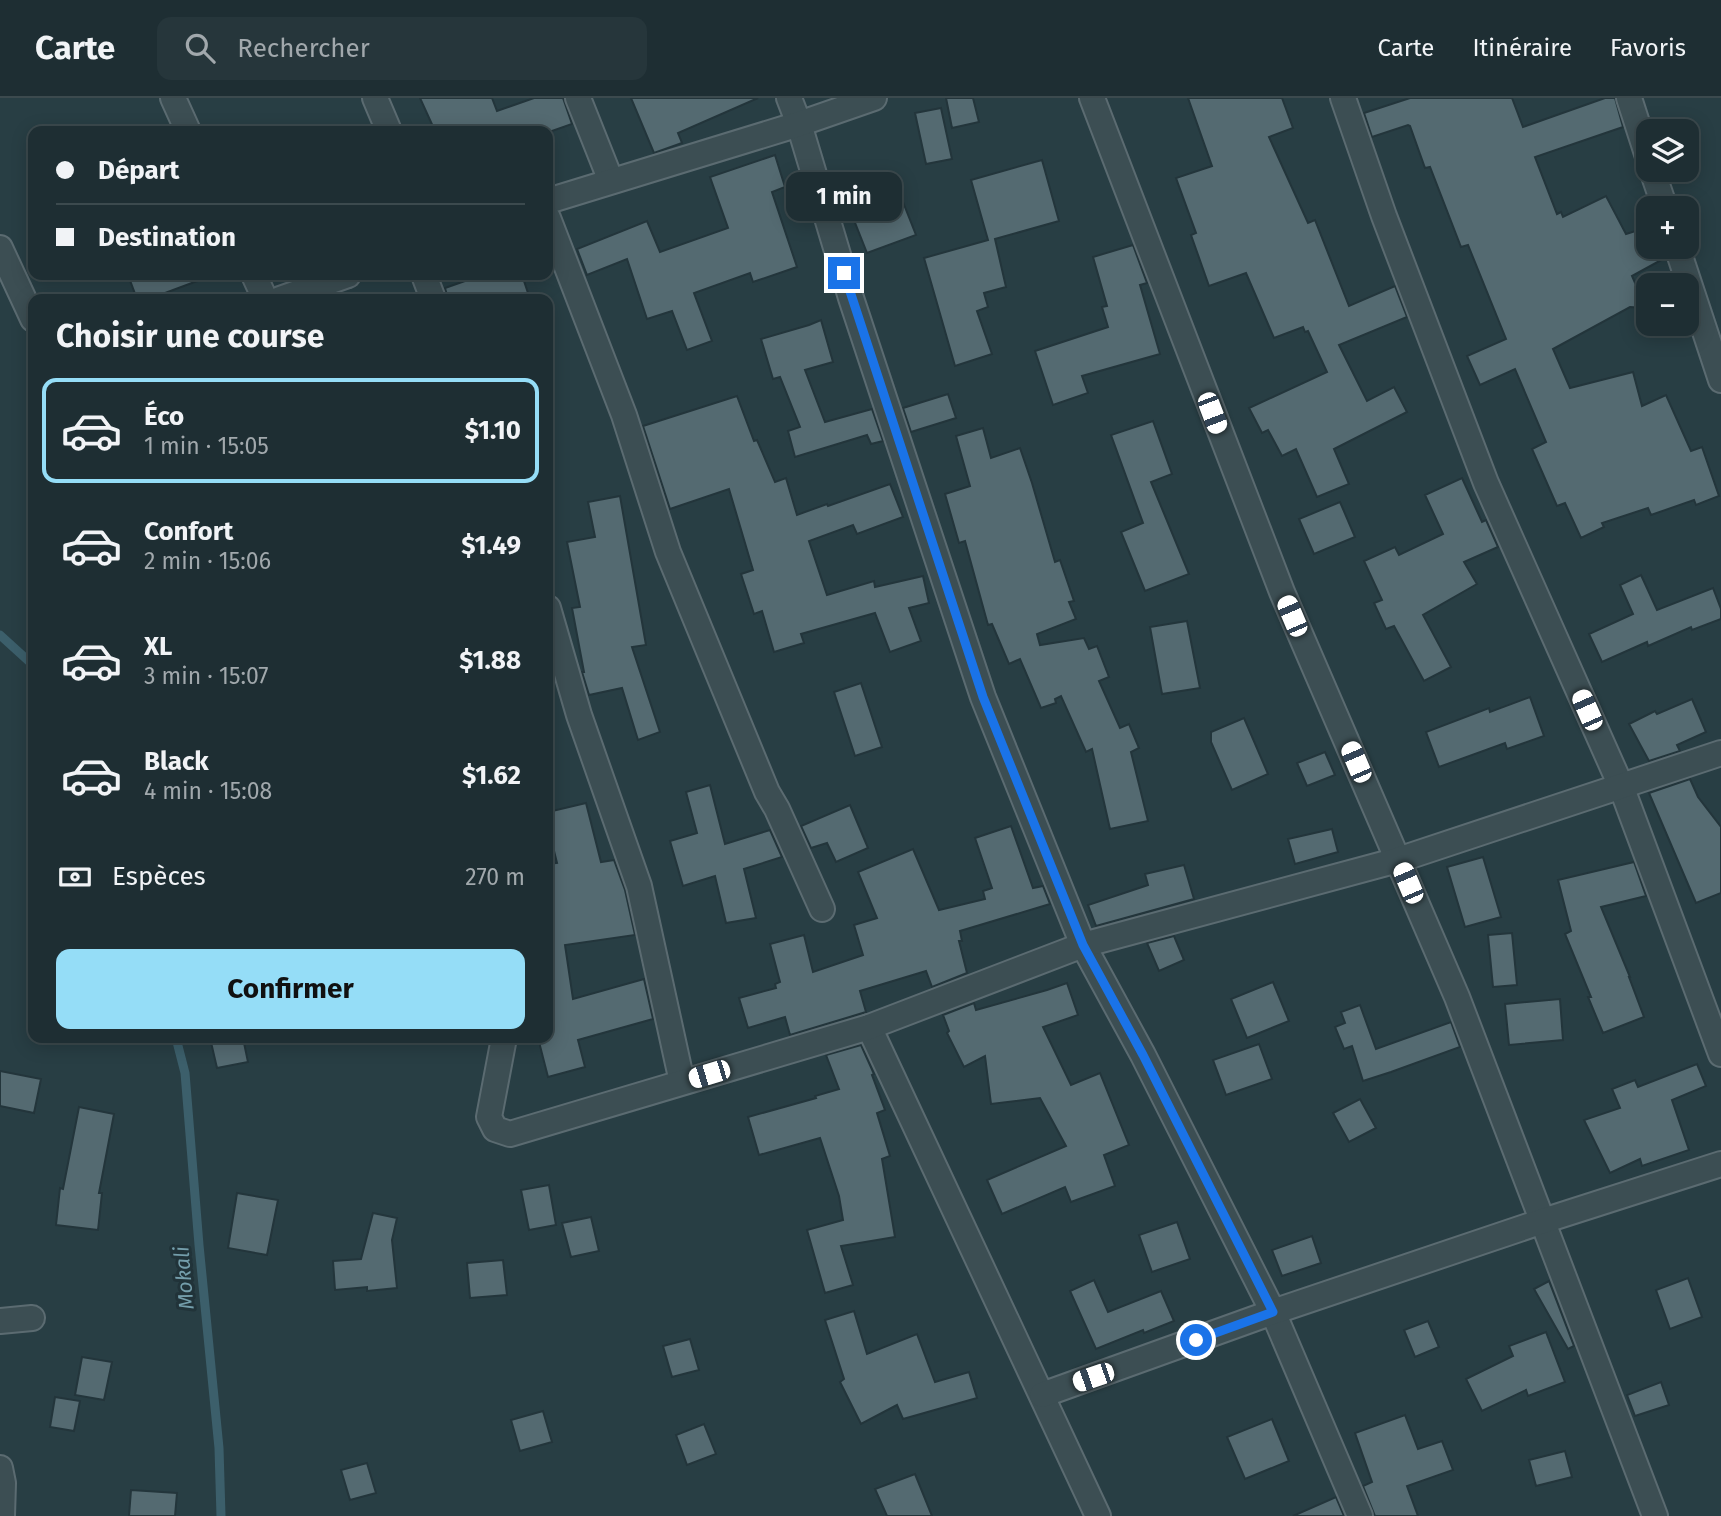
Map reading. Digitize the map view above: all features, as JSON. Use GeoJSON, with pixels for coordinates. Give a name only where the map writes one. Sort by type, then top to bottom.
{"type":"FeatureCollection","features":[{"type":"Feature","properties":{"kind":"street"},"geometry":{"type":"LineString","coordinates":[[173,98],[186,126]]}},
{"type":"Feature","properties":{"kind":"street"},"geometry":{"type":"LineString","coordinates":[[374,98],[387,126]]}},
{"type":"Feature","properties":{"kind":"street"},"geometry":{"type":"LineString","coordinates":[[578,98],[611,181]]}},
{"type":"Feature","properties":{"kind":"street"},"geometry":{"type":"LineString","coordinates":[[789,98],[851,298],[983,697],[1083,945],[1143,1055],[1273,1312],[1360,1516]]}},
{"type":"Feature","properties":{"kind":"street"},"geometry":{"type":"LineString","coordinates":[[553,199],[799,124],[874,98]]}},
{"type":"Feature","properties":{"kind":"street"},"geometry":{"type":"LineString","coordinates":[[1092,98],[1282,592],[1457,997],[1655,1516]]}},
{"type":"Feature","properties":{"kind":"street"},"geometry":{"type":"LineString","coordinates":[[1343,98],[1384,216],[1486,483],[1621,786],[1721,1054]]}},
{"type":"Feature","properties":{"kind":"street"},"geometry":{"type":"LineString","coordinates":[[1629,98],[1636,120]]}},
{"type":"Feature","properties":{"kind":"street"},"geometry":{"type":"LineString","coordinates":[[553,231],[624,415],[668,552],[767,792],[822,909]]}},
{"type":"Feature","properties":{"kind":"street"},"geometry":{"type":"LineString","coordinates":[[0,248],[28,308]]}},
{"type":"Feature","properties":{"kind":"street"},"geometry":{"type":"LineString","coordinates":[[1681,259],[1721,380]]}},
{"type":"Feature","properties":{"kind":"street"},"geometry":{"type":"LineString","coordinates":[[294,294],[334,280]]}},
{"type":"Feature","properties":{"kind":"street"},"geometry":{"type":"LineString","coordinates":[[553,625],[579,715],[639,886],[682,1082]]}},
{"type":"Feature","properties":{"kind":"street"},"geometry":{"type":"LineString","coordinates":[[503,1043],[489,1117],[495,1129],[510,1134],[869,1027],[1083,945],[1398,860],[1721,754]]}},
{"type":"Feature","properties":{"kind":"street"},"geometry":{"type":"LineString","coordinates":[[869,1027],[1098,1516]]}},
{"type":"Feature","properties":{"kind":"street"},"geometry":{"type":"LineString","coordinates":[[1042,1395],[1273,1312],[1721,1164]]}},
{"type":"Feature","properties":{"kind":"street"},"geometry":{"type":"LineString","coordinates":[[0,1321],[32,1318]]}},
{"type":"Feature","properties":{"kind":"street"},"geometry":{"type":"LineString","coordinates":[[0,1468],[3,1483],[2,1516]]}},
{"type":"Feature","properties":{"kind":"building"},"geometry":{"type":"Polygon","coordinates":[[[420,98],[492,98],[497,111],[534,98],[563,98],[572,124],[553,131],[553,126],[433,126],[420,98]]]}},
{"type":"Feature","properties":{"kind":"building"},"geometry":{"type":"Polygon","coordinates":[[[631,98],[758,98],[678,133],[682,143],[654,153],[631,98]]]}},
{"type":"Feature","properties":{"kind":"building"},"geometry":{"type":"Polygon","coordinates":[[[946,98],[973,98],[979,122],[952,128],[946,98]]]}},
{"type":"Feature","properties":{"kind":"building"},"geometry":{"type":"Polygon","coordinates":[[[1188,98],[1282,98],[1293,128],[1269,137],[1308,223],[1315,220],[1349,306],[1395,286],[1407,317],[1339,345],[1367,401],[1394,387],[1407,412],[1334,449],[1349,484],[1317,497],[1296,449],[1282,456],[1268,430],[1262,433],[1249,408],[1327,372],[1308,331],[1305,332],[1303,327],[1274,338],[1246,273],[1209,286],[1191,235],[1196,233],[1176,178],[1212,166],[1188,98]]]}},
{"type":"Feature","properties":{"kind":"building"},"geometry":{"type":"Polygon","coordinates":[[[1410,98],[1512,98],[1523,127],[1605,98],[1615,98],[1623,127],[1535,157],[1557,214],[1561,212],[1563,217],[1606,196],[1626,234],[1636,231],[1636,259],[1663,259],[1632,276],[1636,285],[1636,307],[1630,307],[1553,349],[1570,388],[1633,372],[1642,406],[1666,395],[1691,451],[1702,447],[1719,496],[1696,505],[1694,500],[1651,515],[1648,508],[1602,523],[1604,527],[1581,538],[1565,503],[1557,506],[1532,449],[1546,442],[1515,369],[1480,385],[1467,356],[1506,339],[1468,245],[1461,247],[1430,167],[1425,168],[1410,126],[1372,137],[1364,113],[1410,98]]]}},
{"type":"Feature","properties":{"kind":"building"},"geometry":{"type":"Polygon","coordinates":[[[941,108],[952,159],[926,164],[915,113],[941,108]]]}},
{"type":"Feature","properties":{"kind":"building"},"geometry":{"type":"Polygon","coordinates":[[[775,155],[785,187],[772,192],[797,267],[753,282],[750,273],[694,293],[712,341],[687,350],[672,311],[647,319],[627,259],[587,275],[577,249],[647,221],[660,252],[728,228],[710,177],[775,155]]]}},
{"type":"Feature","properties":{"kind":"building"},"geometry":{"type":"Polygon","coordinates":[[[1042,160],[1059,221],[995,239],[1006,287],[984,293],[988,307],[977,311],[992,354],[955,366],[924,258],[988,240],[971,180],[1042,160]]]}},
{"type":"Feature","properties":{"kind":"building"},"geometry":{"type":"Polygon","coordinates":[[[899,192],[916,235],[867,253],[850,210],[899,192]]]}},
{"type":"Feature","properties":{"kind":"building"},"geometry":{"type":"Polygon","coordinates":[[[1133,245],[1147,283],[1140,285],[1160,354],[1082,376],[1088,393],[1053,405],[1035,351],[1108,327],[1102,307],[1107,306],[1093,257],[1133,245]]]}},
{"type":"Feature","properties":{"kind":"building"},"geometry":{"type":"Polygon","coordinates":[[[130,280],[200,280],[162,294],[135,294],[130,280]]]}},
{"type":"Feature","properties":{"kind":"building"},"geometry":{"type":"Polygon","coordinates":[[[468,280],[524,280],[528,294],[447,294],[445,288],[468,280]]]}},
{"type":"Feature","properties":{"kind":"building"},"geometry":{"type":"Polygon","coordinates":[[[821,320],[833,362],[805,370],[825,422],[872,409],[883,441],[871,444],[867,435],[795,457],[788,431],[800,427],[780,377],[773,379],[761,339],[821,320]]]}},
{"type":"Feature","properties":{"kind":"building"},"geometry":{"type":"Polygon","coordinates":[[[948,394],[956,418],[911,432],[903,408],[948,394]]]}},
{"type":"Feature","properties":{"kind":"building"},"geometry":{"type":"Polygon","coordinates":[[[737,396],[754,441],[757,440],[775,482],[786,478],[797,515],[890,484],[903,517],[857,534],[853,525],[809,541],[827,595],[874,581],[875,587],[923,576],[929,603],[909,608],[921,641],[890,652],[875,613],[801,634],[804,643],[774,652],[762,611],[754,614],[741,574],[753,570],[729,489],[670,509],[643,426],[737,396]]]}},
{"type":"Feature","properties":{"kind":"building"},"geometry":{"type":"Polygon","coordinates":[[[1153,421],[1172,474],[1151,482],[1189,574],[1145,591],[1121,532],[1143,523],[1111,435],[1153,421]]]}},
{"type":"Feature","properties":{"kind":"building"},"geometry":{"type":"Polygon","coordinates":[[[983,428],[991,458],[1020,448],[1055,562],[1060,560],[1074,601],[1069,602],[1076,619],[1037,634],[1040,645],[1084,638],[1089,649],[1097,646],[1109,677],[1099,681],[1120,728],[1129,724],[1139,748],[1131,752],[1148,821],[1110,829],[1092,749],[1086,752],[1061,696],[1055,699],[1056,703],[1041,708],[1020,659],[1009,664],[992,624],[988,625],[965,541],[959,543],[945,494],[970,486],[956,436],[983,428]]]}},
{"type":"Feature","properties":{"kind":"building"},"geometry":{"type":"Polygon","coordinates":[[[1462,478],[1482,522],[1486,520],[1498,547],[1464,562],[1477,584],[1423,615],[1451,667],[1424,681],[1394,626],[1386,629],[1374,603],[1382,600],[1364,561],[1395,547],[1399,555],[1443,534],[1425,495],[1462,478]]]}},
{"type":"Feature","properties":{"kind":"building"},"geometry":{"type":"Polygon","coordinates":[[[620,496],[646,645],[632,647],[660,732],[638,740],[622,688],[589,695],[582,672],[572,608],[580,607],[567,542],[595,537],[588,502],[620,496]]]}},
{"type":"Feature","properties":{"kind":"building"},"geometry":{"type":"Polygon","coordinates":[[[1340,502],[1355,537],[1314,554],[1299,519],[1340,502]]]}},
{"type":"Feature","properties":{"kind":"building"},"geometry":{"type":"Polygon","coordinates":[[[1641,575],[1657,610],[1713,588],[1721,609],[1721,619],[1692,630],[1691,627],[1648,646],[1647,642],[1602,662],[1589,634],[1633,614],[1620,585],[1641,575]]]}},
{"type":"Feature","properties":{"kind":"building"},"geometry":{"type":"Polygon","coordinates":[[[1187,621],[1200,688],[1162,694],[1150,627],[1187,621]]]}},
{"type":"Feature","properties":{"kind":"building"},"geometry":{"type":"Polygon","coordinates":[[[861,683],[882,747],[855,756],[834,692],[861,683]]]}},
{"type":"Feature","properties":{"kind":"building"},"geometry":{"type":"Polygon","coordinates":[[[1530,697],[1544,736],[1507,749],[1505,743],[1439,767],[1426,732],[1489,708],[1490,712],[1530,697]]]}},
{"type":"Feature","properties":{"kind":"building"},"geometry":{"type":"Polygon","coordinates":[[[1692,699],[1706,732],[1677,745],[1680,751],[1649,761],[1629,724],[1655,711],[1657,714],[1692,699]]]}},
{"type":"Feature","properties":{"kind":"building"},"geometry":{"type":"Polygon","coordinates":[[[1244,718],[1268,774],[1232,790],[1211,742],[1211,732],[1244,718]]]}},
{"type":"Feature","properties":{"kind":"building"},"geometry":{"type":"Polygon","coordinates":[[[1325,752],[1335,775],[1307,786],[1297,763],[1325,752]]]}},
{"type":"Feature","properties":{"kind":"building"},"geometry":{"type":"Polygon","coordinates":[[[1690,779],[1698,797],[1721,827],[1721,893],[1696,903],[1649,793],[1690,779]]]}},
{"type":"Feature","properties":{"kind":"building"},"geometry":{"type":"Polygon","coordinates":[[[710,785],[725,844],[770,830],[782,857],[744,869],[756,918],[726,923],[715,876],[683,886],[670,841],[697,833],[686,792],[710,785]]]}},
{"type":"Feature","properties":{"kind":"building"},"geometry":{"type":"Polygon","coordinates":[[[586,803],[601,862],[614,860],[625,890],[635,935],[565,945],[573,999],[644,979],[653,1019],[578,1040],[585,1067],[548,1077],[539,1043],[553,1043],[553,863],[557,863],[553,847],[553,811],[586,803]]]}},
{"type":"Feature","properties":{"kind":"building"},"geometry":{"type":"Polygon","coordinates":[[[850,805],[868,848],[836,862],[827,843],[811,848],[801,826],[850,805]]]}},
{"type":"Feature","properties":{"kind":"building"},"geometry":{"type":"Polygon","coordinates":[[[1011,826],[1033,888],[1043,886],[1050,904],[960,931],[962,941],[959,941],[967,973],[932,987],[926,971],[860,991],[866,1012],[790,1035],[785,1017],[748,1028],[739,998],[776,988],[775,984],[780,982],[770,944],[804,935],[813,972],[863,955],[854,925],[877,918],[858,872],[913,849],[939,910],[985,899],[983,891],[992,888],[975,838],[1011,826]]]}},
{"type":"Feature","properties":{"kind":"building"},"geometry":{"type":"Polygon","coordinates":[[[1332,829],[1338,852],[1295,864],[1288,839],[1332,829]]]}},
{"type":"Feature","properties":{"kind":"building"},"geometry":{"type":"Polygon","coordinates":[[[1483,857],[1501,917],[1465,927],[1447,867],[1483,857]]]}},
{"type":"Feature","properties":{"kind":"building"},"geometry":{"type":"Polygon","coordinates":[[[1634,862],[1646,896],[1601,907],[1644,1017],[1603,1033],[1565,934],[1571,931],[1558,880],[1634,862]]]}},
{"type":"Feature","properties":{"kind":"building"},"geometry":{"type":"Polygon","coordinates":[[[1184,865],[1194,899],[1096,926],[1088,905],[1148,885],[1145,874],[1184,865]]]}},
{"type":"Feature","properties":{"kind":"building"},"geometry":{"type":"Polygon","coordinates":[[[1512,933],[1517,985],[1493,987],[1488,935],[1512,933]]]}},
{"type":"Feature","properties":{"kind":"building"},"geometry":{"type":"Polygon","coordinates":[[[1174,936],[1184,960],[1159,971],[1147,943],[1174,936]]]}},
{"type":"Feature","properties":{"kind":"building"},"geometry":{"type":"Polygon","coordinates":[[[1273,982],[1289,1021],[1247,1038],[1231,999],[1273,982]]]}},
{"type":"Feature","properties":{"kind":"building"},"geometry":{"type":"Polygon","coordinates":[[[1067,983],[1078,1015],[1043,1027],[1071,1085],[1100,1073],[1129,1145],[1104,1155],[1115,1186],[1071,1202],[1065,1187],[1002,1214],[987,1180],[1066,1146],[1040,1098],[991,1104],[985,1056],[964,1067],[947,1033],[949,1031],[943,1015],[974,1003],[976,1010],[1067,983]]]}},
{"type":"Feature","properties":{"kind":"building"},"geometry":{"type":"Polygon","coordinates":[[[1560,999],[1563,1040],[1509,1045],[1505,1004],[1560,999]]]}},
{"type":"Feature","properties":{"kind":"building"},"geometry":{"type":"Polygon","coordinates":[[[1360,1005],[1376,1049],[1451,1022],[1460,1047],[1363,1081],[1352,1046],[1344,1049],[1335,1027],[1345,1023],[1341,1012],[1360,1005]]]}},
{"type":"Feature","properties":{"kind":"building"},"geometry":{"type":"Polygon","coordinates":[[[211,1043],[244,1043],[248,1062],[217,1068],[211,1043]]]}},
{"type":"Feature","properties":{"kind":"building"},"geometry":{"type":"Polygon","coordinates":[[[1259,1044],[1272,1079],[1226,1095],[1213,1060],[1259,1044]]]}},
{"type":"Feature","properties":{"kind":"building"},"geometry":{"type":"Polygon","coordinates":[[[861,1045],[874,1074],[872,1075],[885,1110],[877,1113],[890,1156],[882,1159],[895,1237],[841,1246],[853,1285],[825,1293],[807,1230],[843,1220],[839,1196],[820,1138],[759,1155],[748,1117],[839,1089],[826,1055],[861,1045]]]}},
{"type":"Feature","properties":{"kind":"building"},"geometry":{"type":"Polygon","coordinates":[[[1697,1064],[1706,1086],[1672,1100],[1689,1150],[1642,1166],[1640,1159],[1610,1173],[1584,1120],[1620,1108],[1612,1089],[1635,1080],[1638,1087],[1697,1064]]]}},
{"type":"Feature","properties":{"kind":"building"},"geometry":{"type":"Polygon","coordinates":[[[0,1071],[41,1079],[34,1113],[0,1106],[0,1071]]]}},
{"type":"Feature","properties":{"kind":"building"},"geometry":{"type":"Polygon","coordinates":[[[1360,1099],[1376,1128],[1349,1142],[1333,1113],[1360,1099]]]}},
{"type":"Feature","properties":{"kind":"building"},"geometry":{"type":"Polygon","coordinates":[[[79,1107],[114,1114],[99,1193],[102,1193],[98,1230],[56,1225],[60,1188],[63,1189],[79,1107]]]}},
{"type":"Feature","properties":{"kind":"building"},"geometry":{"type":"Polygon","coordinates":[[[549,1185],[556,1225],[529,1230],[521,1190],[549,1185]]]}},
{"type":"Feature","properties":{"kind":"building"},"geometry":{"type":"Polygon","coordinates":[[[237,1193],[278,1200],[267,1255],[228,1248],[237,1193]]]}},
{"type":"Feature","properties":{"kind":"building"},"geometry":{"type":"Polygon","coordinates":[[[373,1213],[397,1218],[392,1240],[397,1288],[335,1290],[333,1261],[361,1259],[373,1213]]]}},
{"type":"Feature","properties":{"kind":"building"},"geometry":{"type":"Polygon","coordinates":[[[591,1217],[599,1251],[571,1257],[562,1223],[591,1217]]]}},
{"type":"Feature","properties":{"kind":"building"},"geometry":{"type":"Polygon","coordinates":[[[1177,1222],[1190,1259],[1152,1272],[1139,1235],[1177,1222]]]}},
{"type":"Feature","properties":{"kind":"building"},"geometry":{"type":"Polygon","coordinates":[[[1312,1236],[1321,1263],[1282,1276],[1272,1250],[1312,1236]]]}},
{"type":"Feature","properties":{"kind":"building"},"geometry":{"type":"Polygon","coordinates":[[[503,1260],[507,1295],[470,1298],[467,1263],[503,1260]]]}},
{"type":"Feature","properties":{"kind":"building"},"geometry":{"type":"Polygon","coordinates":[[[1688,1278],[1702,1317],[1670,1329],[1656,1290],[1688,1278]]]}},
{"type":"Feature","properties":{"kind":"building"},"geometry":{"type":"Polygon","coordinates":[[[1094,1280],[1108,1312],[1161,1291],[1174,1321],[1096,1349],[1070,1291],[1094,1280]]]}},
{"type":"Feature","properties":{"kind":"building"},"geometry":{"type":"Polygon","coordinates":[[[1549,1281],[1574,1346],[1568,1349],[1534,1289],[1549,1281]]]}},
{"type":"Feature","properties":{"kind":"building"},"geometry":{"type":"Polygon","coordinates":[[[854,1311],[867,1354],[917,1334],[935,1382],[969,1372],[977,1398],[903,1419],[897,1405],[861,1424],[840,1382],[844,1379],[825,1320],[854,1311]]]}},
{"type":"Feature","properties":{"kind":"building"},"geometry":{"type":"Polygon","coordinates":[[[1428,1321],[1439,1347],[1415,1357],[1404,1330],[1428,1321]]]}},
{"type":"Feature","properties":{"kind":"building"},"geometry":{"type":"Polygon","coordinates":[[[1546,1332],[1565,1382],[1528,1396],[1526,1390],[1482,1411],[1466,1379],[1513,1356],[1509,1346],[1546,1332]]]}},
{"type":"Feature","properties":{"kind":"building"},"geometry":{"type":"Polygon","coordinates":[[[690,1339],[699,1370],[672,1377],[663,1346],[690,1339]]]}},
{"type":"Feature","properties":{"kind":"building"},"geometry":{"type":"Polygon","coordinates":[[[82,1357],[112,1362],[104,1400],[75,1395],[82,1357]]]}},
{"type":"Feature","properties":{"kind":"building"},"geometry":{"type":"Polygon","coordinates":[[[1661,1382],[1669,1405],[1635,1416],[1627,1395],[1661,1382]]]}},
{"type":"Feature","properties":{"kind":"building"},"geometry":{"type":"Polygon","coordinates":[[[55,1397],[80,1401],[74,1431],[50,1427],[55,1397]]]}},
{"type":"Feature","properties":{"kind":"building"},"geometry":{"type":"Polygon","coordinates":[[[543,1411],[552,1442],[520,1451],[511,1420],[543,1411]]]}},
{"type":"Feature","properties":{"kind":"building"},"geometry":{"type":"Polygon","coordinates":[[[1405,1415],[1418,1449],[1442,1441],[1453,1470],[1407,1486],[1418,1516],[1375,1516],[1363,1486],[1372,1482],[1355,1433],[1405,1415]]]}},
{"type":"Feature","properties":{"kind":"building"},"geometry":{"type":"Polygon","coordinates":[[[1272,1419],[1289,1461],[1245,1479],[1227,1437],[1272,1419]]]}},
{"type":"Feature","properties":{"kind":"building"},"geometry":{"type":"Polygon","coordinates":[[[704,1424],[716,1454],[687,1465],[676,1435],[704,1424]]]}},
{"type":"Feature","properties":{"kind":"building"},"geometry":{"type":"Polygon","coordinates":[[[1565,1451],[1572,1477],[1536,1486],[1529,1460],[1565,1451]]]}},
{"type":"Feature","properties":{"kind":"building"},"geometry":{"type":"Polygon","coordinates":[[[367,1463],[376,1493],[350,1500],[341,1470],[367,1463]]]}},
{"type":"Feature","properties":{"kind":"building"},"geometry":{"type":"Polygon","coordinates":[[[915,1474],[932,1516],[887,1516],[875,1489],[915,1474]]]}},
{"type":"Feature","properties":{"kind":"building"},"geometry":{"type":"Polygon","coordinates":[[[131,1490],[177,1493],[175,1516],[129,1516],[131,1490]]]}},
{"type":"Feature","properties":{"kind":"building"},"geometry":{"type":"Polygon","coordinates":[[[1336,1497],[1344,1516],[1293,1516],[1336,1497]]]}},
{"type":"Feature","properties":{"kind":"waterway","name":"Mokali"},"geometry":{"type":"LineString","coordinates":[[0,635],[28,660]]}},
{"type":"Feature","properties":{"kind":"waterway","name":"Mokali"},"geometry":{"type":"LineString","coordinates":[[177,1043],[185,1073],[219,1448],[221,1516]]}},
{"type":"Feature","properties":{"kind":"route"},"geometry":{"type":"LineString","coordinates":[[844,273],[983,697],[1083,945],[1143,1055],[1273,1312],[1196,1340]]}}]}
